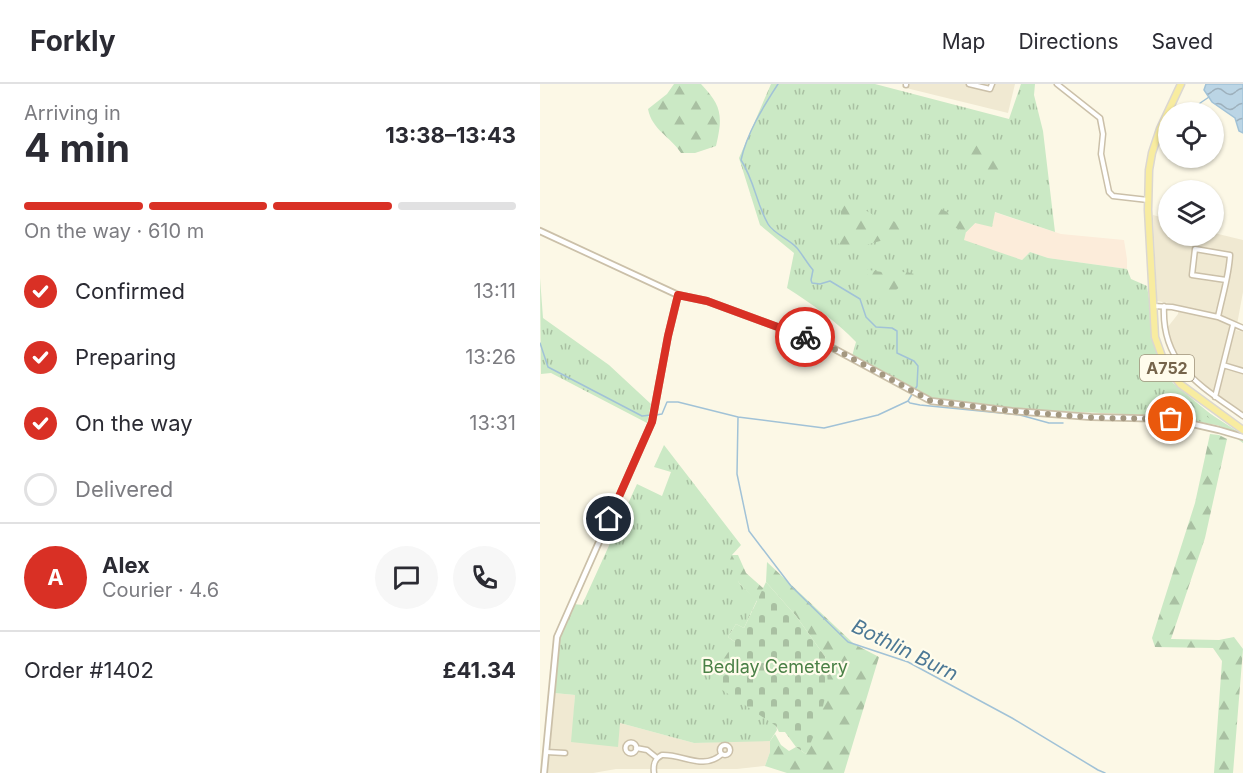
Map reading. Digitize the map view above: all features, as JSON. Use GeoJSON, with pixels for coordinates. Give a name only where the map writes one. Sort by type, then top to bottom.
{"type":"FeatureCollection","features":[{"type":"Feature","properties":{"kind":"main road","name":"A752"},"geometry":{"type":"LineString","coordinates":[[1181,84],[1160,129],[1149,170],[1148,200],[1155,337],[1159,351],[1173,376],[1191,394],[1243,430]]}},
{"type":"Feature","properties":{"kind":"street"},"geometry":{"type":"LineString","coordinates":[[969,84],[990,89],[992,84]]}},
{"type":"Feature","properties":{"kind":"street"},"geometry":{"type":"LineString","coordinates":[[1057,84],[1100,118],[1103,134],[1101,154],[1109,192],[1113,196],[1148,200]]}},
{"type":"Feature","properties":{"kind":"street"},"geometry":{"type":"LineString","coordinates":[[540,231],[678,295],[707,301],[829,346],[931,401],[1097,418],[1171,419],[1243,437]]}},
{"type":"Feature","properties":{"kind":"street"},"geometry":{"type":"LineString","coordinates":[[1218,317],[1226,280],[1230,255],[1195,249],[1192,276],[1226,280]]}},
{"type":"Feature","properties":{"kind":"street"},"geometry":{"type":"LineString","coordinates":[[544,773],[558,638],[652,422],[678,295]]}},
{"type":"Feature","properties":{"kind":"street"},"geometry":{"type":"LineString","coordinates":[[1153,306],[1164,306],[1218,317],[1243,328]]}},
{"type":"Feature","properties":{"kind":"street"},"geometry":{"type":"LineString","coordinates":[[1164,306],[1165,328],[1180,366],[1189,377],[1243,416]]}},
{"type":"Feature","properties":{"kind":"street"},"geometry":{"type":"LineString","coordinates":[[1215,397],[1233,325]]}},
{"type":"Feature","properties":{"kind":"street"},"geometry":{"type":"LineString","coordinates":[[1223,365],[1243,371]]}},
{"type":"Feature","properties":{"kind":"street"},"geometry":{"type":"LineString","coordinates":[[636,748],[647,750],[657,758]]}},
{"type":"Feature","properties":{"kind":"street"},"geometry":{"type":"LineString","coordinates":[[546,752],[565,753]]}},
{"type":"Feature","properties":{"kind":"street"},"geometry":{"type":"LineString","coordinates":[[654,773],[654,763],[657,758],[666,754],[694,762],[709,762],[722,754]]}},
{"type":"Feature","properties":{"kind":"shaded area"},"geometry":{"type":"Polygon","coordinates":[[[903,84],[1015,84],[1008,113],[902,87],[903,84]]]}},
{"type":"Feature","properties":{"kind":"shaded area"},"geometry":{"type":"Polygon","coordinates":[[[994,212],[1061,234],[1124,240],[1127,269],[1048,258],[1030,252],[1022,260],[963,241],[966,232],[975,223],[994,212]]]}},
{"type":"Feature","properties":{"kind":"shaded area"},"geometry":{"type":"Polygon","coordinates":[[[1153,215],[1158,216],[1158,246],[1224,246],[1224,235],[1243,240],[1243,292],[1236,330],[1243,332],[1243,413],[1205,387],[1185,369],[1175,352],[1167,328],[1178,314],[1179,305],[1157,301],[1153,215]]]}},
{"type":"Feature","properties":{"kind":"shaded area"},"geometry":{"type":"Polygon","coordinates":[[[554,693],[575,695],[572,742],[620,723],[694,743],[765,740],[770,741],[770,752],[765,766],[737,769],[616,769],[593,773],[546,773],[554,693]]]}},
{"type":"Feature","properties":{"kind":"green space"},"geometry":{"type":"Polygon","coordinates":[[[674,84],[701,84],[713,99],[720,119],[716,146],[695,153],[681,153],[657,128],[648,109],[667,94],[674,84]]]}},
{"type":"Feature","properties":{"kind":"green space"},"geometry":{"type":"Polygon","coordinates":[[[771,84],[875,84],[1009,119],[1021,84],[1035,84],[1034,95],[1043,131],[1055,232],[995,212],[992,227],[975,223],[966,232],[964,240],[1022,260],[1030,252],[1048,258],[1127,269],[1131,279],[1147,286],[1158,357],[1173,383],[1219,421],[1221,426],[1169,416],[1013,409],[931,398],[852,356],[856,342],[823,313],[787,288],[794,253],[760,225],[739,158],[771,84]]]}},
{"type":"Feature","properties":{"kind":"green space"},"geometry":{"type":"Polygon","coordinates":[[[926,134],[975,145],[1001,145],[1007,172],[1002,186],[954,148],[926,134]]]}},
{"type":"Feature","properties":{"kind":"green space"},"geometry":{"type":"Polygon","coordinates":[[[837,187],[854,203],[878,218],[890,219],[913,232],[869,244],[849,254],[838,243],[841,214],[837,187]]]}},
{"type":"Feature","properties":{"kind":"green space"},"geometry":{"type":"Polygon","coordinates":[[[922,200],[975,223],[966,232],[952,226],[936,217],[922,200]]]}},
{"type":"Feature","properties":{"kind":"green space"},"geometry":{"type":"Polygon","coordinates":[[[863,269],[914,274],[885,300],[880,299],[874,283],[863,269]]]}},
{"type":"Feature","properties":{"kind":"green space"},"geometry":{"type":"Polygon","coordinates":[[[540,278],[543,318],[609,365],[651,404],[647,423],[551,373],[541,374],[540,278]]]}},
{"type":"Feature","properties":{"kind":"green space"},"geometry":{"type":"Polygon","coordinates":[[[1180,397],[1192,402],[1243,435],[1243,443],[1180,397]]]}},
{"type":"Feature","properties":{"kind":"green space"},"geometry":{"type":"Polygon","coordinates":[[[1210,434],[1227,439],[1205,538],[1171,639],[1219,640],[1234,637],[1243,649],[1233,773],[1214,773],[1222,661],[1213,648],[1155,647],[1152,638],[1195,503],[1210,434]]]}},
{"type":"Feature","properties":{"kind":"green space"},"geometry":{"type":"Polygon","coordinates":[[[664,445],[741,545],[732,555],[739,583],[757,600],[744,628],[736,624],[728,637],[735,642],[776,726],[777,730],[770,741],[694,743],[620,723],[618,747],[571,742],[575,695],[554,693],[559,639],[574,604],[582,605],[637,484],[662,496],[671,472],[654,467],[664,445]]]}},
{"type":"Feature","properties":{"kind":"green space"},"geometry":{"type":"Polygon","coordinates":[[[732,555],[738,555],[746,573],[763,588],[797,631],[758,602],[739,583],[729,562],[732,555]]]}},
{"type":"Feature","properties":{"kind":"green space"},"geometry":{"type":"Polygon","coordinates":[[[767,562],[854,644],[879,657],[844,773],[787,773],[765,766],[770,752],[770,741],[775,734],[781,745],[789,751],[796,747],[806,754],[826,658],[796,616],[766,582],[767,562]]]}},
{"type":"Feature","properties":{"kind":"green space","name":"Bedlay Cemetery"},"geometry":{"type":"Polygon","coordinates":[[[766,582],[796,616],[826,658],[828,685],[819,723],[806,754],[796,747],[785,732],[779,732],[776,726],[709,681],[735,642],[728,637],[736,624],[744,628],[766,582]]]}},
{"type":"Feature","properties":{"kind":"water"},"geometry":{"type":"Polygon","coordinates":[[[1206,84],[1243,84],[1243,133],[1239,131],[1235,118],[1224,110],[1224,102],[1212,102],[1204,90],[1206,84]]]}},
{"type":"Feature","properties":{"kind":"waterway","name":"Bothlin Burn"},"geometry":{"type":"LineString","coordinates":[[778,84],[751,130],[741,160],[764,216],[771,228],[797,248],[813,270],[812,283],[820,284],[830,281],[860,299],[866,317],[876,327],[892,328],[897,331],[897,353],[914,361],[918,366],[917,386],[908,401],[878,415],[824,428],[738,417],[737,474],[749,531],[791,586],[848,642],[908,662],[1012,718],[1105,773]]}},
{"type":"Feature","properties":{"kind":"waterway"},"geometry":{"type":"LineString","coordinates":[[1202,102],[1209,97]]}},
{"type":"Feature","properties":{"kind":"waterway"},"geometry":{"type":"LineString","coordinates":[[540,343],[548,367],[642,416],[651,415]]}},
{"type":"Feature","properties":{"kind":"waterway"},"geometry":{"type":"LineString","coordinates":[[908,401],[920,405],[1020,415],[1049,423],[1063,423]]}},
{"type":"Feature","properties":{"kind":"waterway"},"geometry":{"type":"LineString","coordinates":[[656,415],[662,414],[667,402],[678,402],[738,417]]}},
{"type":"Feature","properties":{"kind":"way so far"},"geometry":{"type":"LineString","coordinates":[[805,337],[829,346],[931,401],[1097,418],[1171,419]]}},
{"type":"Feature","properties":{"kind":"route"},"geometry":{"type":"LineString","coordinates":[[609,519],[652,422],[678,295],[707,301],[805,337]]}}]}
